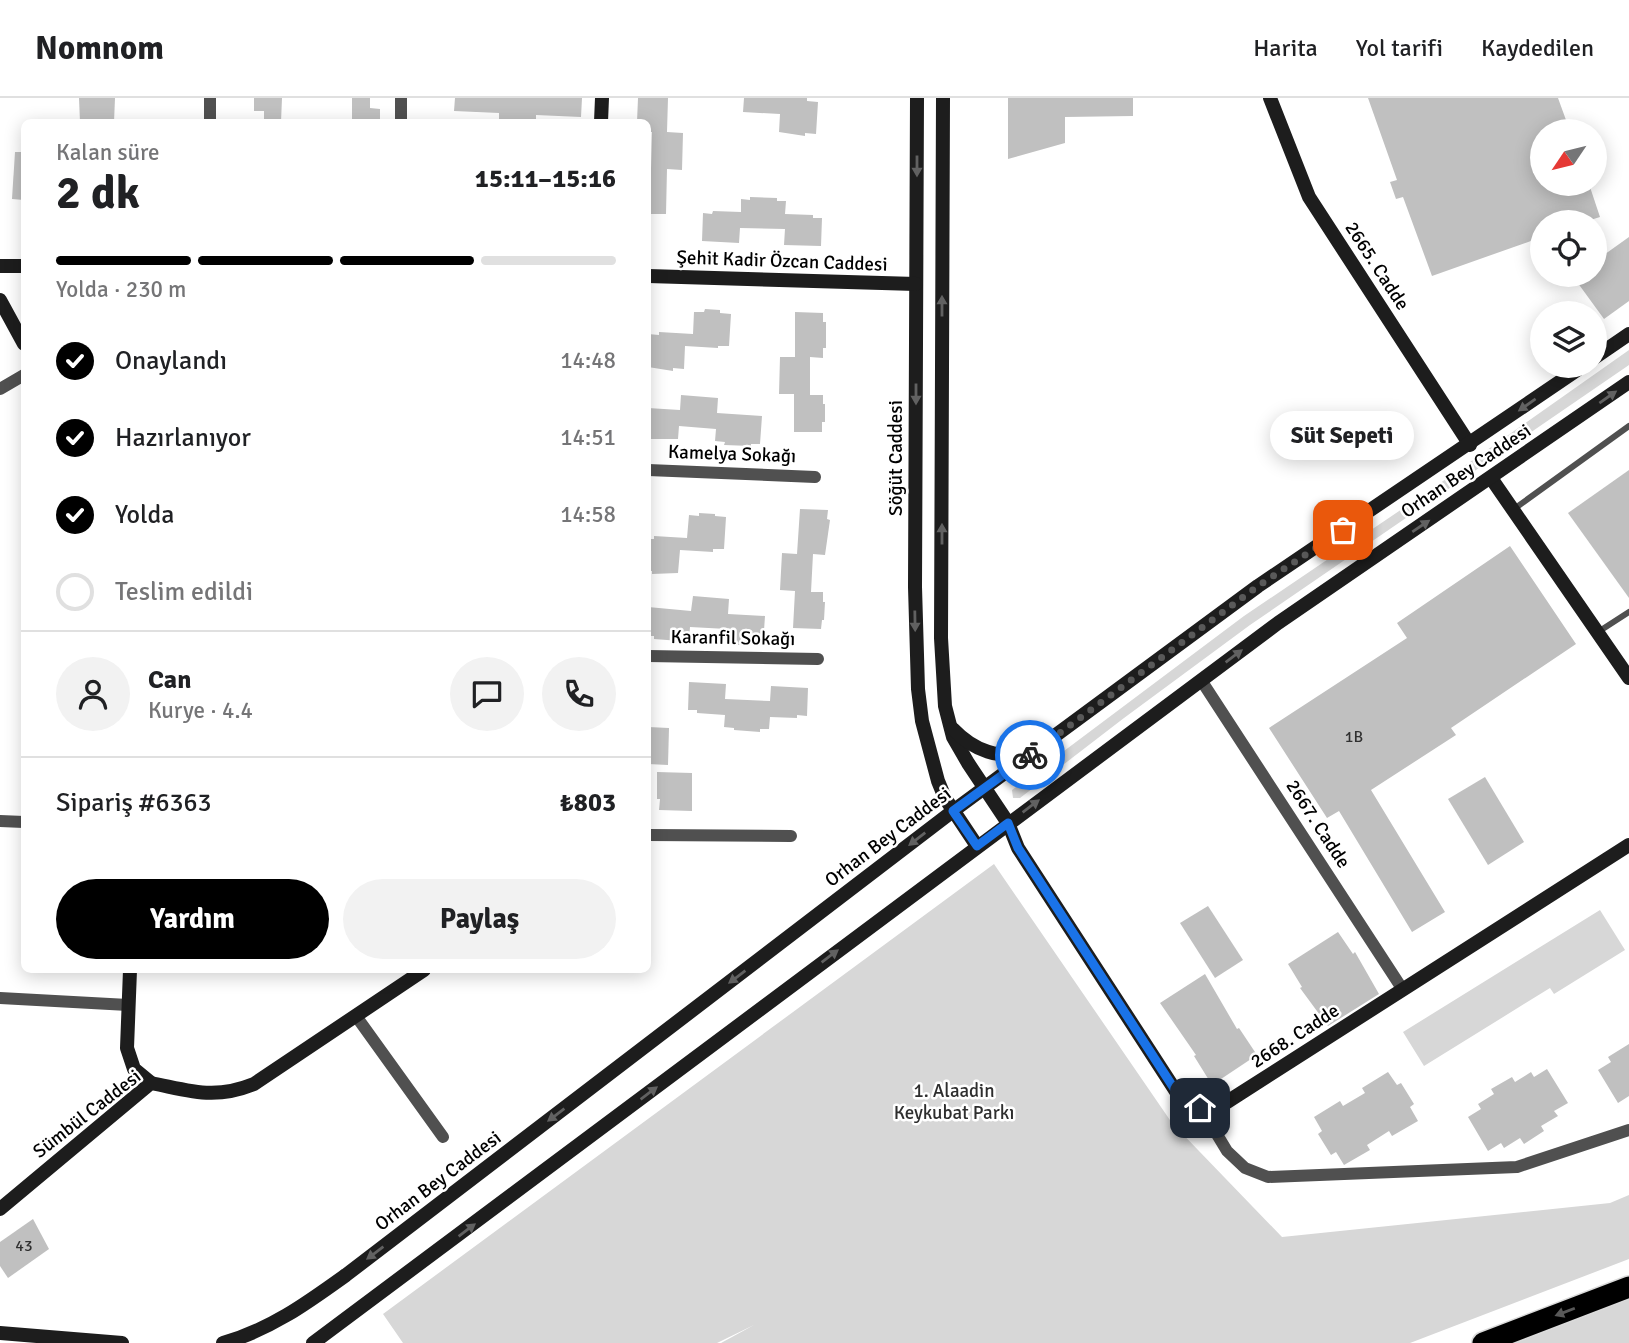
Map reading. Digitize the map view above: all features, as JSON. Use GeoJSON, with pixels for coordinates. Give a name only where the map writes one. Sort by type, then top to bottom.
{"type":"FeatureCollection","features":[{"type":"Feature","properties":{"kind":"highway"},"geometry":{"type":"LineString","coordinates":[[1483,1343],[1629,1287]]}},
{"type":"Feature","properties":{"kind":"main road"},"geometry":{"type":"LineString","coordinates":[[601,119],[602,98]]}},
{"type":"Feature","properties":{"kind":"main road","name":"Söğüt Caddesi"},"geometry":{"type":"LineString","coordinates":[[917,98],[915,587],[918,689],[922,721],[945,798],[977,846]]}},
{"type":"Feature","properties":{"kind":"main road"},"geometry":{"type":"LineString","coordinates":[[943,98],[942,638],[943,685],[948,724],[958,747],[1008,823],[1018,848],[1177,1093],[1200,1108]]}},
{"type":"Feature","properties":{"kind":"main road","name":"2665. Cadde"},"geometry":{"type":"LineString","coordinates":[[1270,98],[1309,197],[1470,444]]}},
{"type":"Feature","properties":{"kind":"main road"},"geometry":{"type":"LineString","coordinates":[[0,265],[21,266]]}},
{"type":"Feature","properties":{"kind":"main road","name":"Şehit Kadir Özcan Caddesi"},"geometry":{"type":"LineString","coordinates":[[651,275],[916,284]]}},
{"type":"Feature","properties":{"kind":"main road"},"geometry":{"type":"LineString","coordinates":[[0,300],[21,338]]}},
{"type":"Feature","properties":{"kind":"main road"},"geometry":{"type":"LineString","coordinates":[[1607,349],[1629,334]]}},
{"type":"Feature","properties":{"kind":"main road","name":"Orhan Bey Caddesi"},"geometry":{"type":"LineString","coordinates":[[223,1343],[275,1323],[346,1275],[953,811],[1258,586],[1566,378]]}},
{"type":"Feature","properties":{"kind":"main road","name":"Orhan Bey Caddesi"},"geometry":{"type":"LineString","coordinates":[[313,1343],[1278,623],[1629,382]]}},
{"type":"Feature","properties":{"kind":"main road"},"geometry":{"type":"LineString","coordinates":[[1491,478],[1629,678]]}},
{"type":"Feature","properties":{"kind":"main road"},"geometry":{"type":"LineString","coordinates":[[948,724],[979,750],[1004,756],[1031,754]]}},
{"type":"Feature","properties":{"kind":"main road","name":"2668. Cadde"},"geometry":{"type":"LineString","coordinates":[[1200,1108],[1213,1108],[1227,1102],[1629,845]]}},
{"type":"Feature","properties":{"kind":"main road"},"geometry":{"type":"LineString","coordinates":[[130,973],[127,1048],[129,1059],[134,1069],[151,1083]]}},
{"type":"Feature","properties":{"kind":"main road","name":"Sümbül Caddesi"},"geometry":{"type":"LineString","coordinates":[[0,1209],[151,1083],[207,1094],[238,1090],[271,1075],[420,973]]}},
{"type":"Feature","properties":{"kind":"main road"},"geometry":{"type":"LineString","coordinates":[[0,1334],[122,1343]]}},
{"type":"Feature","properties":{"kind":"street"},"geometry":{"type":"LineString","coordinates":[[210,98],[210,119]]}},
{"type":"Feature","properties":{"kind":"street"},"geometry":{"type":"LineString","coordinates":[[401,98],[401,119]]}},
{"type":"Feature","properties":{"kind":"street"},"geometry":{"type":"LineString","coordinates":[[0,388],[21,376]]}},
{"type":"Feature","properties":{"kind":"street","name":"Kamelya Sokağı"},"geometry":{"type":"LineString","coordinates":[[651,470],[816,477]]}},
{"type":"Feature","properties":{"kind":"street","name":"Karanfil Sokağı"},"geometry":{"type":"LineString","coordinates":[[651,656],[818,659]]}},
{"type":"Feature","properties":{"kind":"street","name":"2667. Cadde"},"geometry":{"type":"LineString","coordinates":[[1201,680],[1403,990]]}},
{"type":"Feature","properties":{"kind":"street"},"geometry":{"type":"LineString","coordinates":[[0,821],[21,822]]}},
{"type":"Feature","properties":{"kind":"street"},"geometry":{"type":"LineString","coordinates":[[651,835],[790,836]]}},
{"type":"Feature","properties":{"kind":"street"},"geometry":{"type":"LineString","coordinates":[[0,998],[128,1005]]}},
{"type":"Feature","properties":{"kind":"street"},"geometry":{"type":"LineString","coordinates":[[356,1016],[443,1138]]}},
{"type":"Feature","properties":{"kind":"street"},"geometry":{"type":"LineString","coordinates":[[1200,1108],[1227,1151],[1245,1168],[1268,1177],[1517,1167],[1629,1130]]}},
{"type":"Feature","properties":{"kind":"lane"},"geometry":{"type":"LineString","coordinates":[[1513,510],[1629,426]]}},
{"type":"Feature","properties":{"kind":"lane"},"geometry":{"type":"LineString","coordinates":[[1598,632],[1629,612]]}},
{"type":"Feature","properties":{"kind":"green space"},"geometry":{"type":"Polygon","coordinates":[[[1629,350],[1629,365],[1250,625],[1020,798],[1013,798],[1012,790],[1244,616],[1589,378],[1607,378],[1607,366],[1629,350]]]}},
{"type":"Feature","properties":{"kind":"green space","name":"1. Alaadin Keykubat Parkı"},"geometry":{"type":"Polygon","coordinates":[[[994,864],[1172,1123],[1282,1237],[1610,1203],[1629,1195],[1629,1259],[1410,1343],[721,1343],[754,1325],[717,1343],[403,1343],[383,1314],[994,864]]]}},
{"type":"Feature","properties":{"kind":"green space"},"geometry":{"type":"Polygon","coordinates":[[[1600,910],[1625,950],[1554,994],[1550,988],[1424,1066],[1403,1032],[1600,910]]]}},
{"type":"Feature","properties":{"kind":"green space"},"geometry":{"type":"Polygon","coordinates":[[[1629,1299],[1629,1343],[1515,1343],[1629,1299]]]}},
{"type":"Feature","properties":{"kind":"building"},"geometry":{"type":"Polygon","coordinates":[[[79,98],[115,98],[114,119],[80,119],[79,98]]]}},
{"type":"Feature","properties":{"kind":"building"},"geometry":{"type":"Polygon","coordinates":[[[254,98],[282,98],[281,119],[264,119],[264,111],[254,111],[254,98]]]}},
{"type":"Feature","properties":{"kind":"building"},"geometry":{"type":"Polygon","coordinates":[[[352,98],[370,98],[370,108],[380,109],[380,119],[352,119],[352,98]]]}},
{"type":"Feature","properties":{"kind":"building"},"geometry":{"type":"Polygon","coordinates":[[[455,98],[582,98],[581,117],[536,115],[536,119],[499,119],[499,113],[454,111],[455,98]]]}},
{"type":"Feature","properties":{"kind":"building"},"geometry":{"type":"Polygon","coordinates":[[[638,98],[668,98],[667,132],[683,133],[682,170],[667,169],[666,214],[651,214],[651,119],[637,119],[638,98]]]}},
{"type":"Feature","properties":{"kind":"building"},"geometry":{"type":"Polygon","coordinates":[[[744,98],[807,98],[807,101],[818,102],[816,134],[805,133],[805,136],[779,132],[780,114],[743,112],[744,98]]]}},
{"type":"Feature","properties":{"kind":"building"},"geometry":{"type":"Polygon","coordinates":[[[1008,98],[1133,98],[1133,116],[1065,117],[1065,143],[1008,159],[1008,98]]]}},
{"type":"Feature","properties":{"kind":"building"},"geometry":{"type":"Polygon","coordinates":[[[1368,98],[1558,98],[1566,119],[1530,119],[1530,196],[1593,196],[1598,210],[1530,210],[1530,241],[1432,276],[1403,197],[1396,199],[1390,182],[1397,180],[1368,98]]]}},
{"type":"Feature","properties":{"kind":"building"},"geometry":{"type":"Polygon","coordinates":[[[15,152],[21,152],[21,200],[12,199],[15,152]]]}},
{"type":"Feature","properties":{"kind":"building"},"geometry":{"type":"Polygon","coordinates":[[[750,197],[777,198],[777,201],[786,201],[785,214],[822,218],[821,246],[784,245],[785,229],[740,228],[739,243],[702,241],[703,213],[741,212],[741,199],[750,200],[750,197]]]}},
{"type":"Feature","properties":{"kind":"building"},"geometry":{"type":"Polygon","coordinates":[[[1629,237],[1629,301],[1607,317],[1607,301],[1591,301],[1581,287],[1607,287],[1607,253],[1629,237]]]}},
{"type":"Feature","properties":{"kind":"building"},"geometry":{"type":"Polygon","coordinates":[[[705,309],[720,310],[720,313],[731,314],[729,346],[685,346],[684,369],[673,368],[673,371],[651,367],[651,334],[659,335],[659,332],[693,334],[694,312],[704,312],[705,309]]]}},
{"type":"Feature","properties":{"kind":"building"},"geometry":{"type":"Polygon","coordinates":[[[795,312],[823,313],[823,322],[826,322],[826,348],[823,348],[823,358],[810,357],[810,395],[823,395],[825,404],[822,432],[794,432],[794,394],[779,394],[780,357],[795,357],[795,312]]]}},
{"type":"Feature","properties":{"kind":"building"},"geometry":{"type":"Polygon","coordinates":[[[681,395],[718,398],[717,413],[762,416],[760,444],[724,445],[725,442],[715,441],[716,429],[679,426],[678,439],[651,439],[651,408],[680,410],[681,395]]]}},
{"type":"Feature","properties":{"kind":"building"},"geometry":{"type":"Polygon","coordinates":[[[1629,470],[1629,598],[1568,513],[1629,470]]]}},
{"type":"Feature","properties":{"kind":"building"},"geometry":{"type":"Polygon","coordinates":[[[800,509],[828,510],[827,519],[830,520],[825,555],[813,554],[811,592],[823,592],[825,602],[821,629],[793,628],[795,591],[780,590],[782,553],[797,554],[800,509]]]}},
{"type":"Feature","properties":{"kind":"building"},"geometry":{"type":"Polygon","coordinates":[[[699,513],[726,517],[724,549],[713,549],[713,552],[680,550],[678,573],[652,574],[651,539],[654,539],[654,536],[687,538],[689,515],[699,516],[699,513]]]}},
{"type":"Feature","properties":{"kind":"building"},"geometry":{"type":"Polygon","coordinates":[[[1510,546],[1576,644],[1451,728],[1456,735],[1371,790],[1445,912],[1412,932],[1339,811],[1327,818],[1269,728],[1407,638],[1397,623],[1510,546]]]}},
{"type":"Feature","properties":{"kind":"building"},"geometry":{"type":"Polygon","coordinates":[[[693,596],[729,599],[728,614],[765,616],[763,645],[736,645],[736,642],[726,642],[727,629],[690,627],[689,639],[680,638],[680,641],[654,639],[654,636],[651,636],[651,607],[691,611],[693,596]]]}},
{"type":"Feature","properties":{"kind":"building"},"geometry":{"type":"Polygon","coordinates":[[[689,682],[726,684],[725,699],[770,701],[771,686],[808,688],[807,716],[770,717],[769,729],[760,729],[760,732],[734,730],[724,727],[725,715],[688,710],[689,682]]]}},
{"type":"Feature","properties":{"kind":"building"},"geometry":{"type":"Polygon","coordinates":[[[651,727],[669,728],[668,765],[651,764],[651,727]]]}},
{"type":"Feature","properties":{"kind":"building"},"geometry":{"type":"Polygon","coordinates":[[[657,772],[692,773],[692,811],[659,810],[657,772]]]}},
{"type":"Feature","properties":{"kind":"building"},"geometry":{"type":"Polygon","coordinates":[[[1485,777],[1524,842],[1488,865],[1448,799],[1485,777]]]}},
{"type":"Feature","properties":{"kind":"building"},"geometry":{"type":"Polygon","coordinates":[[[1208,906],[1243,960],[1215,978],[1180,923],[1208,906]]]}},
{"type":"Feature","properties":{"kind":"building"},"geometry":{"type":"Polygon","coordinates":[[[1338,932],[1353,954],[1355,952],[1379,994],[1328,1026],[1300,988],[1302,987],[1288,964],[1338,932]]]}},
{"type":"Feature","properties":{"kind":"building"},"geometry":{"type":"Polygon","coordinates":[[[1205,974],[1237,1029],[1239,1028],[1257,1055],[1212,1085],[1194,1056],[1196,1055],[1160,1003],[1205,974]]]}},
{"type":"Feature","properties":{"kind":"building"},"geometry":{"type":"Polygon","coordinates":[[[1629,1044],[1629,1096],[1618,1103],[1598,1070],[1611,1062],[1608,1057],[1629,1044]]]}},
{"type":"Feature","properties":{"kind":"building"},"geometry":{"type":"Polygon","coordinates":[[[1547,1069],[1568,1103],[1554,1111],[1558,1116],[1541,1126],[1544,1131],[1524,1144],[1520,1138],[1504,1148],[1501,1143],[1488,1151],[1468,1117],[1481,1109],[1478,1104],[1494,1094],[1491,1089],[1512,1077],[1515,1082],[1531,1072],[1534,1077],[1547,1069]]]}},
{"type":"Feature","properties":{"kind":"building"},"geometry":{"type":"Polygon","coordinates":[[[1388,1072],[1397,1085],[1401,1083],[1414,1104],[1410,1107],[1418,1121],[1392,1136],[1389,1131],[1367,1145],[1370,1150],[1344,1165],[1336,1152],[1331,1155],[1318,1134],[1322,1131],[1314,1117],[1340,1101],[1343,1106],[1365,1093],[1362,1088],[1388,1072]]]}},
{"type":"Feature","properties":{"kind":"building"},"geometry":{"type":"Polygon","coordinates":[[[33,1219],[49,1249],[8,1278],[0,1266],[0,1242],[33,1219]]]}},
{"type":"Feature","properties":{"kind":"way so far"},"geometry":{"type":"LineString","coordinates":[[1030,755],[1258,586],[1343,530]]}},
{"type":"Feature","properties":{"kind":"place","name":"Süt Sepeti"},"geometry":{"type":"Point","coordinates":[1343,530]}},
{"type":"Feature","properties":{"kind":"route"},"geometry":{"type":"LineString","coordinates":[[1030,755],[953,811],[977,846],[1008,823],[1018,848],[1177,1093],[1200,1108]]}}]}
